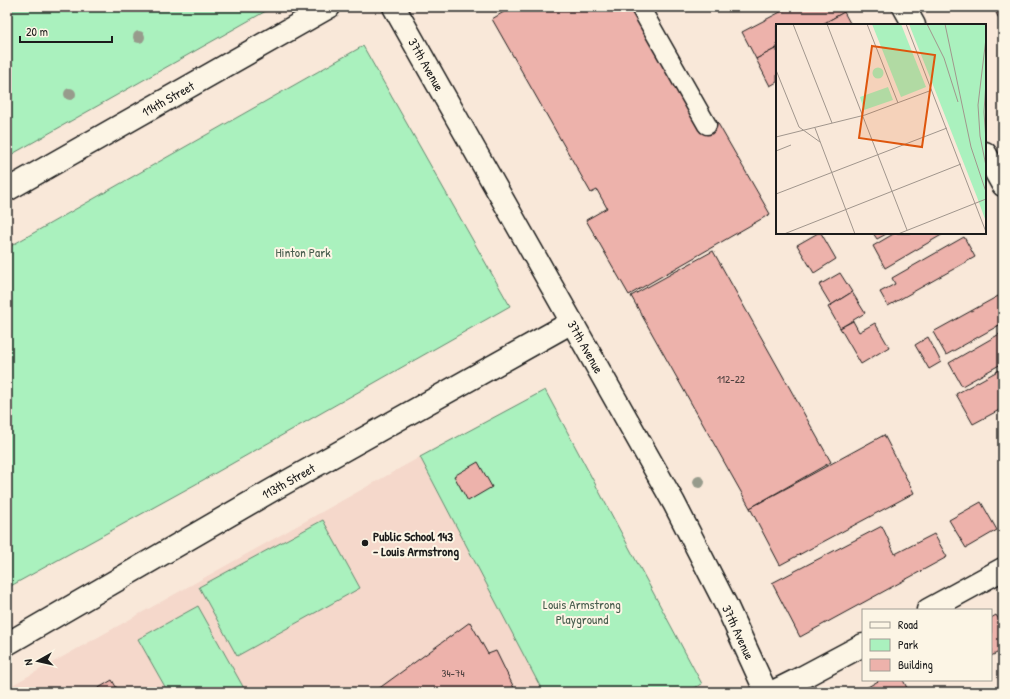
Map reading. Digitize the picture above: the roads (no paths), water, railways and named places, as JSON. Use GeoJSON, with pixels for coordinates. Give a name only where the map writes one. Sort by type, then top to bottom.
{"type":"FeatureCollection","features":[{"type":"Feature","properties":{"kind":"street","name":"114th Street"},"geometry":{"type":"LineString","coordinates":[[7,190],[329,7]]}},
{"type":"Feature","properties":{"kind":"street","name":"37th Avenue"},"geometry":{"type":"LineString","coordinates":[[394,7],[674,503],[700,552],[766,692]]}},
{"type":"Feature","properties":{"kind":"street"},"geometry":{"type":"LineString","coordinates":[[904,7],[913,24]]}},
{"type":"Feature","properties":{"kind":"street"},"geometry":{"type":"LineString","coordinates":[[986,155],[1003,185]]}},
{"type":"Feature","properties":{"kind":"street","name":"113th Street"},"geometry":{"type":"LineString","coordinates":[[7,644],[281,485],[572,322]]}},
{"type":"Feature","properties":{"kind":"street"},"geometry":{"type":"LineString","coordinates":[[930,609],[1003,569]]}},
{"type":"Feature","properties":{"kind":"street"},"geometry":{"type":"LineString","coordinates":[[773,692],[862,646]]}},
{"type":"Feature","properties":{"kind":"lane"},"geometry":{"type":"LineString","coordinates":[[640,7],[707,125]]}},
{"type":"Feature","properties":{"kind":"place","name":"Public School 143 - Louis Armstrong"},"geometry":{"type":"Point","coordinates":[365,543]}},
{"type":"Feature","properties":{"kind":"park label","name":"Hinton Park"},"geometry":{"type":"Point","coordinates":[303,252]}},
{"type":"Feature","properties":{"kind":"park label","name":"Louis Armstrong Playground"},"geometry":{"type":"Point","coordinates":[582,612]}}]}
